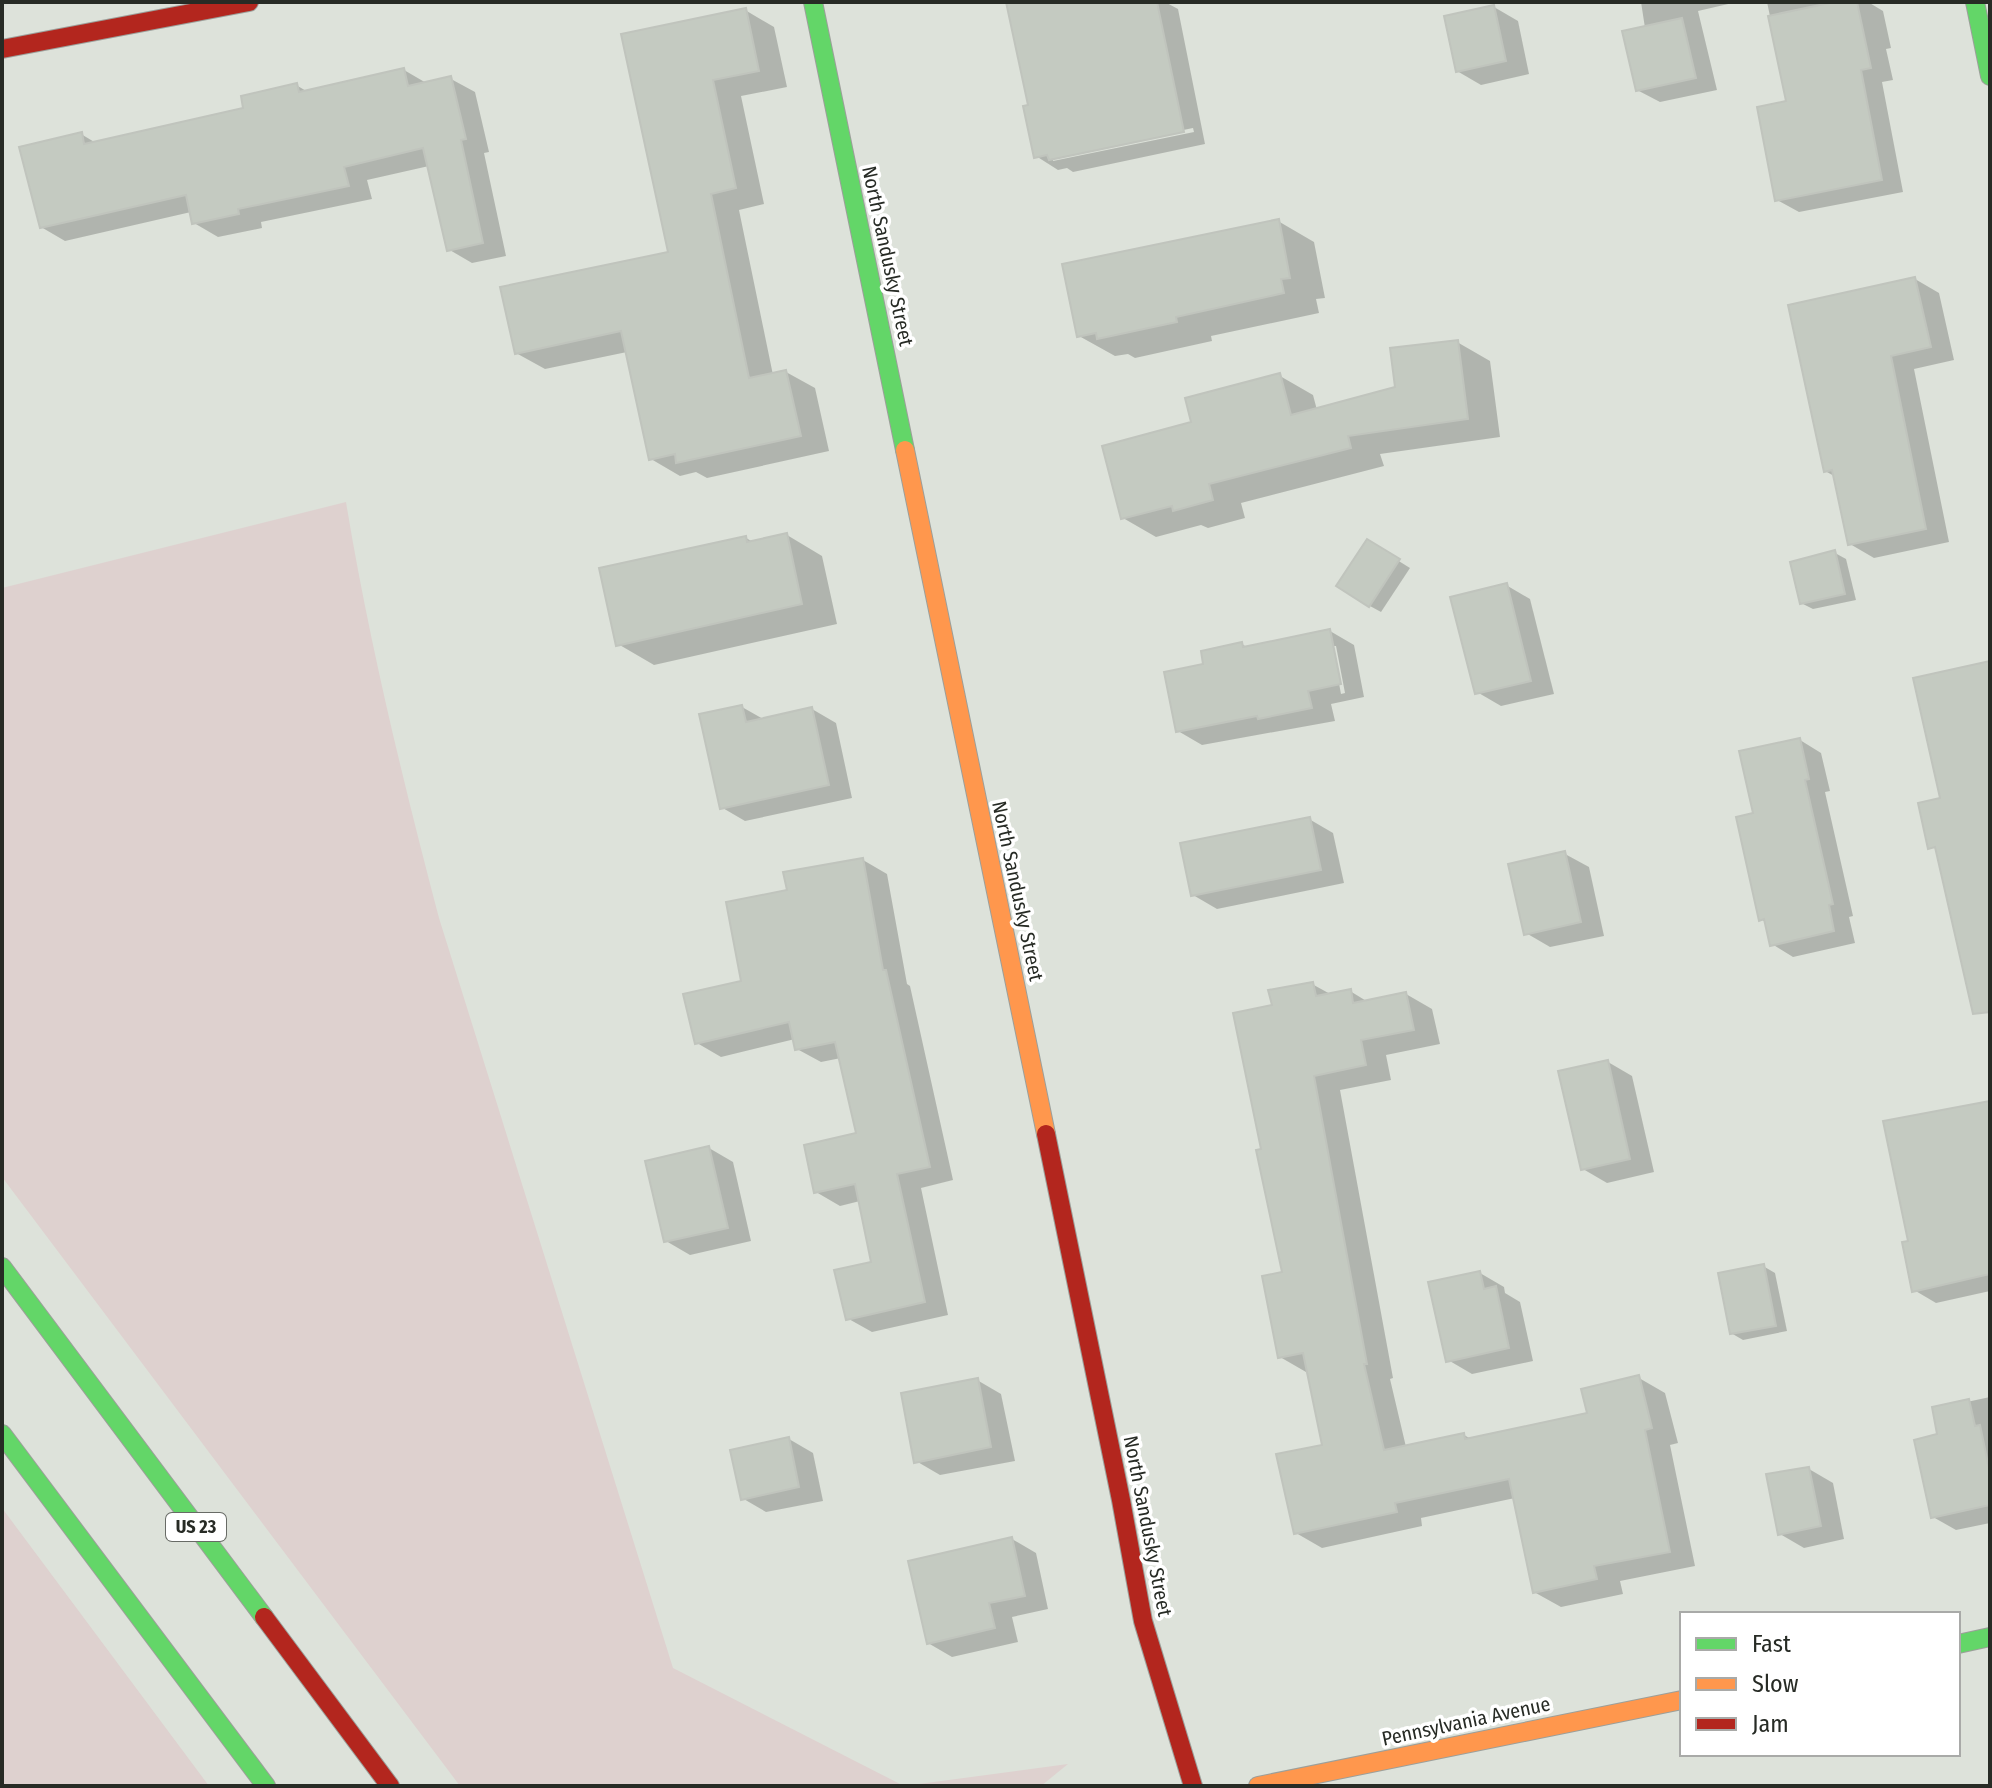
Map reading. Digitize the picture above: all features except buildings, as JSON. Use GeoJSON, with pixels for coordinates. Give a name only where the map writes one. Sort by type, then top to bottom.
{"type":"FeatureCollection","features":[{"type":"Feature","properties":{"kind":"main road"},"geometry":{"type":"LineString","coordinates":[[2,49],[249,2]]}},
{"type":"Feature","properties":{"kind":"main road","name":"North Sandusky Street"},"geometry":{"type":"LineString","coordinates":[[813,2],[1121,1500],[1143,1621],[1193,1786]]}},
{"type":"Feature","properties":{"kind":"main road"},"geometry":{"type":"LineString","coordinates":[[1975,2],[1990,76]]}},
{"type":"Feature","properties":{"kind":"main road","name":"US 23"},"geometry":{"type":"LineString","coordinates":[[2,1267],[390,1786]]}},
{"type":"Feature","properties":{"kind":"main road"},"geometry":{"type":"LineString","coordinates":[[2,1434],[266,1786]]}},
{"type":"Feature","properties":{"kind":"main road"},"geometry":{"type":"LineString","coordinates":[[1960,1644],[1990,1637]]}},
{"type":"Feature","properties":{"kind":"main road","name":"Pennsylvania Avenue"},"geometry":{"type":"LineString","coordinates":[[1258,1786],[1680,1700]]}},
{"type":"Feature","properties":{"kind":"shaded area"},"geometry":{"type":"Polygon","coordinates":[[[346,502],[388,711],[439,918],[673,1668],[904,1786],[460,1786],[2,1177],[2,588],[346,502]]]}},
{"type":"Feature","properties":{"kind":"shaded area"},"geometry":{"type":"Polygon","coordinates":[[[2,1508],[209,1786],[2,1786],[2,1508]]]}},
{"type":"Feature","properties":{"kind":"shaded area"},"geometry":{"type":"Polygon","coordinates":[[[1068,1764],[1041,1786],[904,1786],[1068,1764]]]}},
{"type":"Feature","properties":{"kind":"traffic: fast"},"geometry":{"type":"LineString","coordinates":[[813,2],[905,450]]}},
{"type":"Feature","properties":{"kind":"traffic: fast"},"geometry":{"type":"LineString","coordinates":[[1975,2],[1990,76]]}},
{"type":"Feature","properties":{"kind":"traffic: fast"},"geometry":{"type":"LineString","coordinates":[[2,1267],[264,1617]]}},
{"type":"Feature","properties":{"kind":"traffic: fast"},"geometry":{"type":"LineString","coordinates":[[2,1434],[266,1786]]}},
{"type":"Feature","properties":{"kind":"traffic: fast"},"geometry":{"type":"LineString","coordinates":[[1960,1644],[1990,1637]]}},
{"type":"Feature","properties":{"kind":"traffic: slow"},"geometry":{"type":"LineString","coordinates":[[905,450],[1046,1134]]}},
{"type":"Feature","properties":{"kind":"traffic: slow"},"geometry":{"type":"LineString","coordinates":[[1258,1786],[1680,1700]]}},
{"type":"Feature","properties":{"kind":"traffic: jam"},"geometry":{"type":"LineString","coordinates":[[2,49],[249,2]]}},
{"type":"Feature","properties":{"kind":"traffic: jam"},"geometry":{"type":"LineString","coordinates":[[1046,1134],[1143,1621],[1193,1786]]}},
{"type":"Feature","properties":{"kind":"traffic: jam"},"geometry":{"type":"LineString","coordinates":[[264,1617],[390,1786]]}}]}
